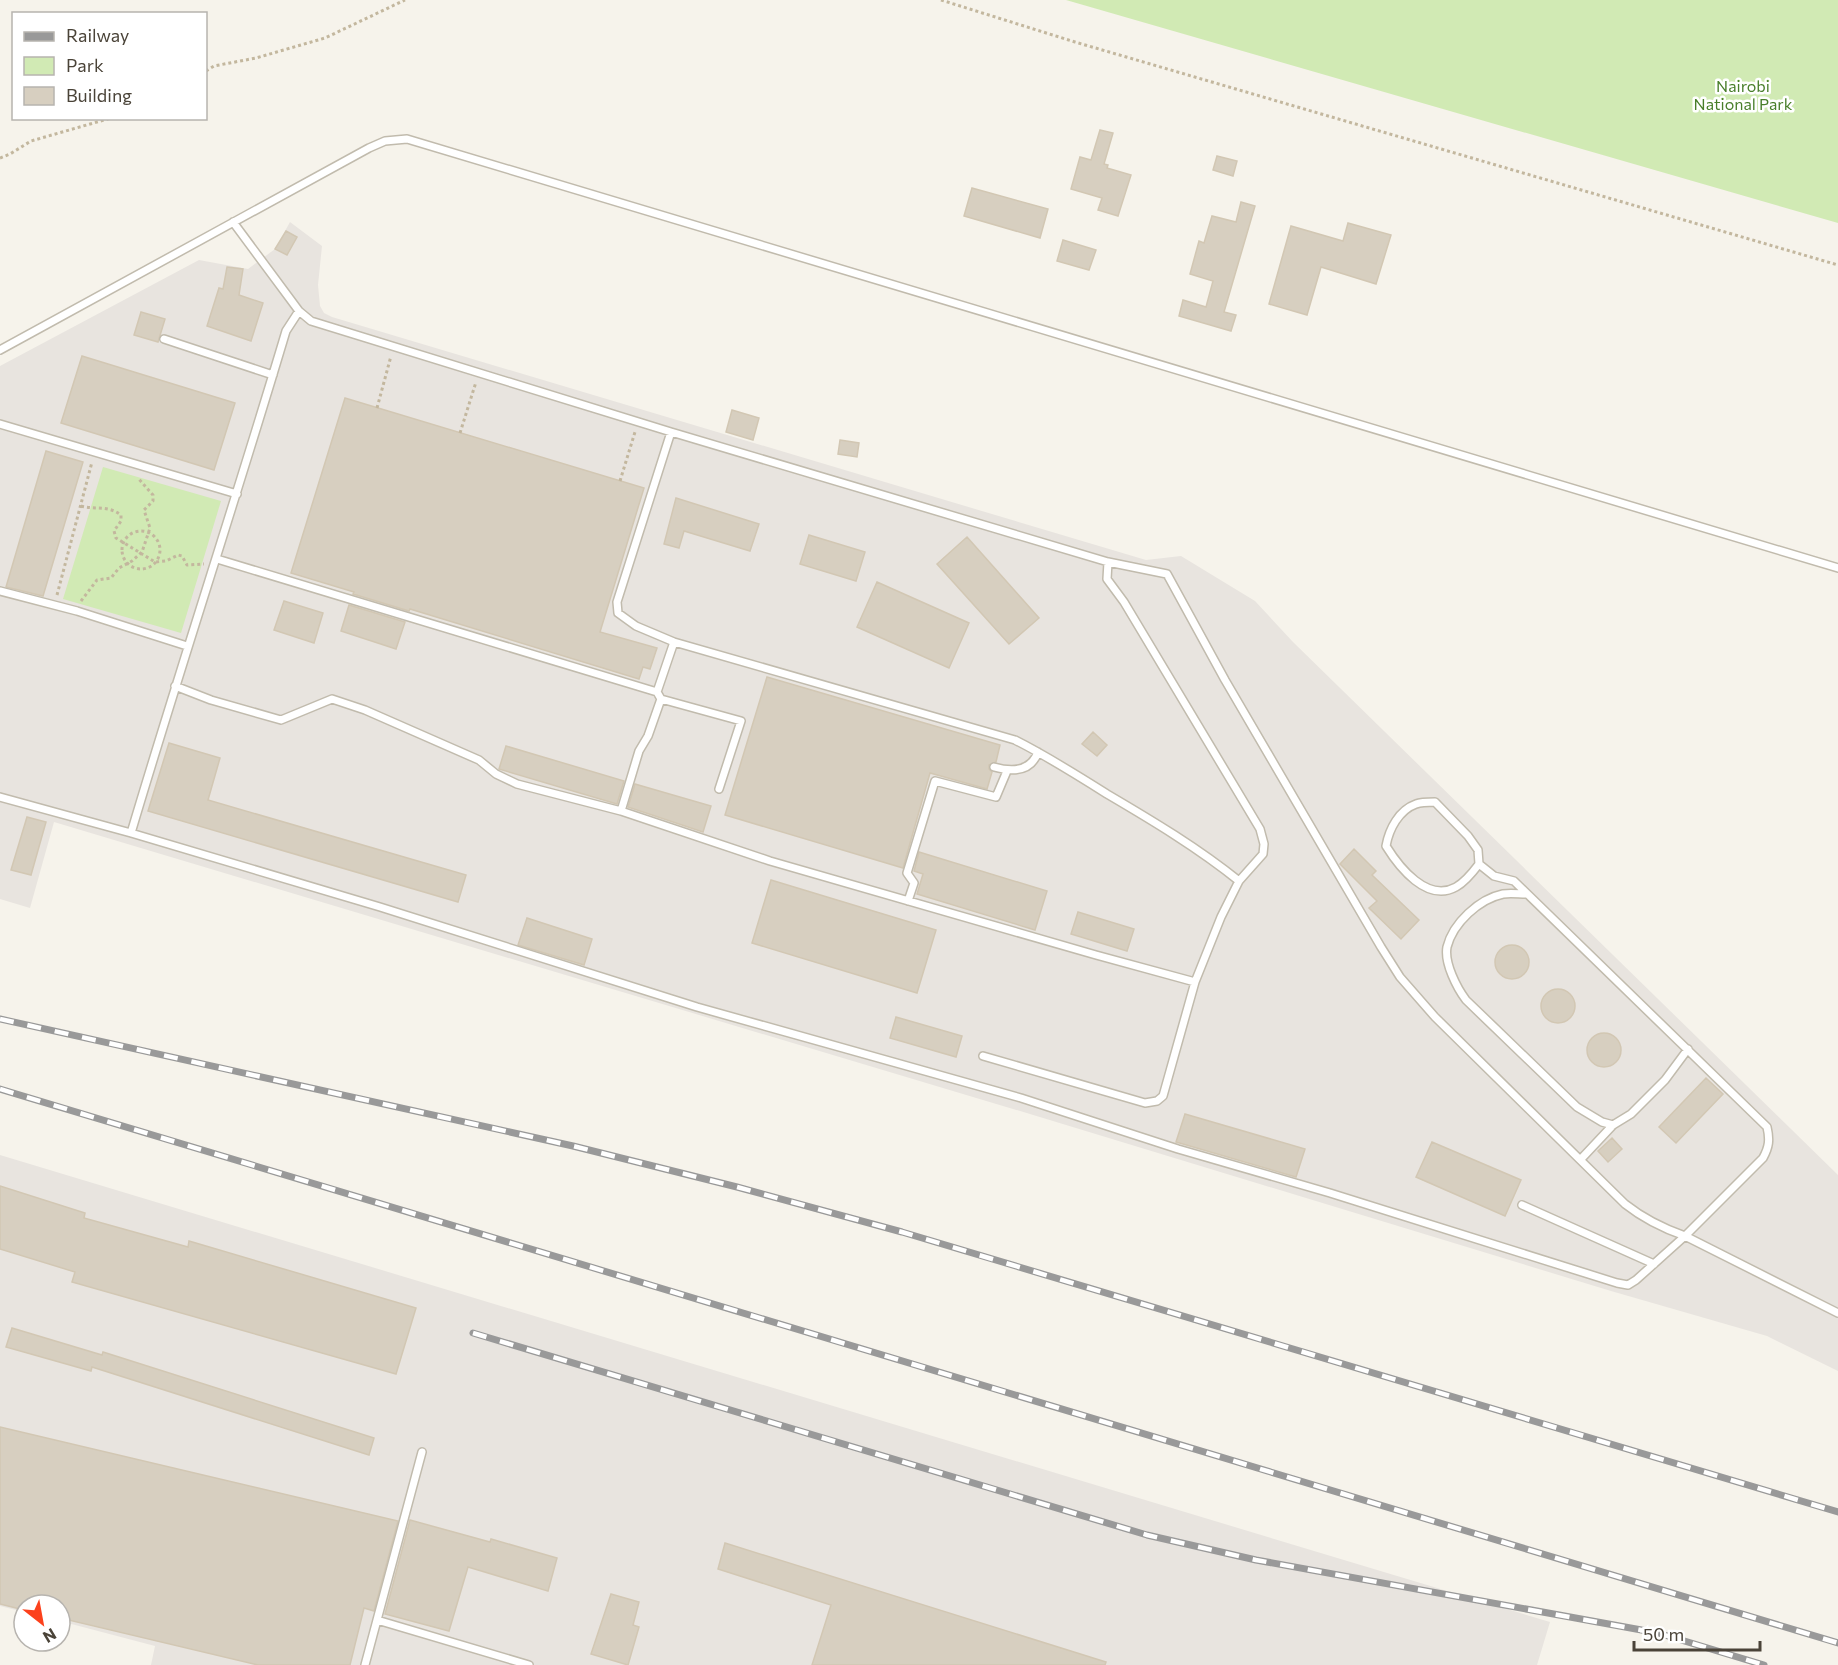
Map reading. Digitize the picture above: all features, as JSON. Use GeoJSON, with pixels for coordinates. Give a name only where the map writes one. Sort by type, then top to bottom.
{"type":"FeatureCollection","features":[{"type":"Feature","properties":{"kind":"lane"},"geometry":{"type":"LineString","coordinates":[[0,350],[369,148],[385,141],[407,139],[1838,568]]}},
{"type":"Feature","properties":{"kind":"lane"},"geometry":{"type":"LineString","coordinates":[[233,222],[299,311],[311,321],[671,432],[1108,562],[1167,574],[1225,680],[1380,947],[1400,977],[1435,1017],[1642,1218],[1685,1236],[1838,1312]]}},
{"type":"Feature","properties":{"kind":"lane"},"geometry":{"type":"LineString","coordinates":[[131,833],[286,331],[299,311]]}},
{"type":"Feature","properties":{"kind":"lane"},"geometry":{"type":"LineString","coordinates":[[164,339],[273,375]]}},
{"type":"Feature","properties":{"kind":"lane"},"geometry":{"type":"LineString","coordinates":[[0,424],[237,494]]}},
{"type":"Feature","properties":{"kind":"lane"},"geometry":{"type":"LineString","coordinates":[[671,432],[617,602],[618,613],[636,627],[674,642],[1015,740],[1208,856],[1239,881]]}},
{"type":"Feature","properties":{"kind":"lane"},"geometry":{"type":"LineString","coordinates":[[216,562],[657,692],[661,699],[741,722],[719,789]]}},
{"type":"Feature","properties":{"kind":"lane"},"geometry":{"type":"LineString","coordinates":[[983,1056],[1145,1103],[1157,1101],[1162,1096],[1195,982],[1221,917],[1239,881],[1263,854],[1264,844],[1260,829],[1124,602],[1107,579],[1108,562]]}},
{"type":"Feature","properties":{"kind":"lane"},"geometry":{"type":"LineString","coordinates":[[0,591],[77,611],[187,646]]}},
{"type":"Feature","properties":{"kind":"lane"},"geometry":{"type":"LineString","coordinates":[[657,692],[674,642]]}},
{"type":"Feature","properties":{"kind":"lane"},"geometry":{"type":"LineString","coordinates":[[175,686],[211,700],[281,720],[332,699],[365,710],[479,760],[496,774],[517,784],[621,811],[770,861],[1195,982]]}},
{"type":"Feature","properties":{"kind":"lane"},"geometry":{"type":"LineString","coordinates":[[621,811],[639,751],[648,736],[661,699]]}},
{"type":"Feature","properties":{"kind":"lane"},"geometry":{"type":"LineString","coordinates":[[994,767],[1007,771],[1023,769],[1035,761],[1038,752]]}},
{"type":"Feature","properties":{"kind":"lane"},"geometry":{"type":"LineString","coordinates":[[908,901],[914,883],[907,873],[935,781],[996,797],[1007,771]]}},
{"type":"Feature","properties":{"kind":"lane"},"geometry":{"type":"LineString","coordinates":[[0,797],[381,907],[697,1007],[1021,1098],[1178,1149],[1330,1193],[1628,1285],[1685,1236],[1763,1158],[1768,1147],[1767,1127],[1514,881],[1494,876],[1479,864],[1478,850],[1468,836],[1435,802],[1417,803],[1404,810],[1389,831],[1386,846],[1394,859],[1423,887],[1441,891],[1455,887],[1479,864]]}},
{"type":"Feature","properties":{"kind":"lane"},"geometry":{"type":"LineString","coordinates":[[1527,894],[1503,894],[1480,903],[1457,925],[1447,949],[1454,982],[1466,1000],[1577,1107],[1602,1122],[1613,1125]]}},
{"type":"Feature","properties":{"kind":"lane"},"geometry":{"type":"LineString","coordinates":[[1581,1159],[1613,1125],[1630,1114],[1665,1080],[1688,1049]]}},
{"type":"Feature","properties":{"kind":"lane"},"geometry":{"type":"LineString","coordinates":[[1522,1205],[1654,1264]]}},
{"type":"Feature","properties":{"kind":"lane"},"geometry":{"type":"LineString","coordinates":[[364,1665],[422,1452]]}},
{"type":"Feature","properties":{"kind":"lane"},"geometry":{"type":"LineString","coordinates":[[377,1620],[529,1665]]}},
{"type":"Feature","properties":{"kind":"path"},"geometry":{"type":"LineString","coordinates":[[207,70],[214,66],[256,58],[325,38],[405,0]]}},
{"type":"Feature","properties":{"kind":"path"},"geometry":{"type":"LineString","coordinates":[[940,0],[1042,33],[1838,265]]}},
{"type":"Feature","properties":{"kind":"path"},"geometry":{"type":"LineString","coordinates":[[0,158],[31,141],[104,120]]}},
{"type":"Feature","properties":{"kind":"path"},"geometry":{"type":"LineString","coordinates":[[377,408],[394,346]]}},
{"type":"Feature","properties":{"kind":"path"},"geometry":{"type":"LineString","coordinates":[[460,433],[479,372]]}},
{"type":"Feature","properties":{"kind":"path"},"geometry":{"type":"LineString","coordinates":[[620,482],[638,422]]}},
{"type":"Feature","properties":{"kind":"path"},"geometry":{"type":"LineString","coordinates":[[54,606],[94,452]]}},
{"type":"Feature","properties":{"kind":"path"},"geometry":{"type":"LineString","coordinates":[[77,611],[79,603],[97,580],[111,578],[142,552],[150,525],[144,510],[153,501],[153,495],[136,477],[140,465]]}},
{"type":"Feature","properties":{"kind":"path"},"geometry":{"type":"LineString","coordinates":[[81,506],[90,509],[106,508],[121,515],[121,521],[114,535],[123,544],[142,552],[155,562],[166,561],[178,555],[182,556],[187,565],[216,562]]}},
{"type":"Feature","properties":{"kind":"path"},"geometry":{"type":"LineString","coordinates":[[136,532],[149,532],[158,541],[160,554],[147,568],[140,568],[128,563],[123,552],[123,544],[130,535],[136,532]]}},
{"type":"Feature","properties":{"kind":"shaded area"},"geometry":{"type":"Polygon","coordinates":[[[290,222],[322,246],[318,285],[320,306],[324,313],[332,317],[1146,560],[1181,556],[1255,601],[1293,642],[1838,1175],[1838,1371],[1767,1336],[54,822],[30,908],[0,899],[0,366],[199,260],[248,269],[275,249],[290,222]]]}},
{"type":"Feature","properties":{"kind":"shaded area"},"geometry":{"type":"Polygon","coordinates":[[[0,1155],[1550,1622],[1537,1665],[151,1665],[155,1646],[72,1624],[72,1593],[12,1593],[12,1609],[0,1606],[0,1155]]]}},
{"type":"Feature","properties":{"kind":"green space","name":"Nairobi National Park"},"geometry":{"type":"Polygon","coordinates":[[[1066,0],[1838,0],[1838,223],[1066,0]]]}},
{"type":"Feature","properties":{"kind":"green space"},"geometry":{"type":"Polygon","coordinates":[[[103,467],[221,501],[181,633],[63,599],[103,467]]]}},
{"type":"Feature","properties":{"kind":"building"},"geometry":{"type":"Polygon","coordinates":[[[1100,130],[1113,133],[1104,164],[1108,165],[1107,168],[1131,175],[1118,216],[1098,210],[1102,198],[1071,189],[1080,157],[1091,160],[1100,130]]]}},
{"type":"Feature","properties":{"kind":"building"},"geometry":{"type":"Polygon","coordinates":[[[1217,156],[1237,161],[1233,176],[1213,170],[1217,156]]]}},
{"type":"Feature","properties":{"kind":"building"},"geometry":{"type":"Polygon","coordinates":[[[972,188],[1048,209],[1040,238],[964,216],[972,188]]]}},
{"type":"Feature","properties":{"kind":"building"},"geometry":{"type":"Polygon","coordinates":[[[1241,202],[1255,206],[1224,312],[1236,315],[1231,331],[1179,316],[1183,300],[1206,307],[1213,281],[1190,274],[1199,241],[1204,243],[1212,216],[1236,222],[1241,202]]]}},
{"type":"Feature","properties":{"kind":"building"},"geometry":{"type":"Polygon","coordinates":[[[1348,223],[1391,235],[1376,284],[1321,267],[1307,315],[1269,304],[1291,226],[1343,241],[1348,223]]]}},
{"type":"Feature","properties":{"kind":"building"},"geometry":{"type":"Polygon","coordinates":[[[286,231],[297,237],[287,255],[275,249],[286,231]]]}},
{"type":"Feature","properties":{"kind":"building"},"geometry":{"type":"Polygon","coordinates":[[[1063,240],[1096,250],[1089,270],[1057,261],[1063,240]]]}},
{"type":"Feature","properties":{"kind":"building"},"geometry":{"type":"Polygon","coordinates":[[[227,267],[243,269],[239,295],[263,303],[251,341],[207,326],[219,288],[223,289],[227,267]]]}},
{"type":"Feature","properties":{"kind":"building"},"geometry":{"type":"Polygon","coordinates":[[[141,312],[165,319],[158,342],[134,335],[141,312]]]}},
{"type":"Feature","properties":{"kind":"building"},"geometry":{"type":"Polygon","coordinates":[[[82,356],[235,403],[214,470],[61,423],[82,356]]]}},
{"type":"Feature","properties":{"kind":"building"},"geometry":{"type":"Polygon","coordinates":[[[345,398],[644,488],[600,632],[657,648],[650,669],[643,667],[639,679],[410,609],[409,611],[353,594],[354,592],[291,573],[345,398]]]}},
{"type":"Feature","properties":{"kind":"building"},"geometry":{"type":"Polygon","coordinates":[[[732,410],[759,418],[753,440],[726,432],[732,410]]]}},
{"type":"Feature","properties":{"kind":"building"},"geometry":{"type":"Polygon","coordinates":[[[840,440],[859,443],[857,457],[838,454],[840,440]]]}},
{"type":"Feature","properties":{"kind":"building"},"geometry":{"type":"Polygon","coordinates":[[[46,451],[83,462],[43,596],[6,587],[46,451]]]}},
{"type":"Feature","properties":{"kind":"building"},"geometry":{"type":"Polygon","coordinates":[[[676,498],[759,524],[750,551],[684,531],[679,548],[664,544],[676,498]]]}},
{"type":"Feature","properties":{"kind":"building"},"geometry":{"type":"Polygon","coordinates":[[[809,535],[865,552],[856,581],[800,564],[809,535]]]}},
{"type":"Feature","properties":{"kind":"building"},"geometry":{"type":"Polygon","coordinates":[[[967,537],[1039,618],[1009,644],[937,564],[967,537]]]}},
{"type":"Feature","properties":{"kind":"building"},"geometry":{"type":"Polygon","coordinates":[[[877,582],[969,623],[949,668],[857,627],[877,582]]]}},
{"type":"Feature","properties":{"kind":"building"},"geometry":{"type":"Polygon","coordinates":[[[284,601],[323,613],[314,643],[274,630],[284,601]]]}},
{"type":"Feature","properties":{"kind":"building"},"geometry":{"type":"Polygon","coordinates":[[[349,605],[405,622],[396,649],[341,631],[349,605]]]}},
{"type":"Feature","properties":{"kind":"building"},"geometry":{"type":"Polygon","coordinates":[[[767,677],[1000,745],[996,762],[989,765],[992,772],[987,789],[930,773],[903,868],[725,815],[767,677]]]}},
{"type":"Feature","properties":{"kind":"building"},"geometry":{"type":"Polygon","coordinates":[[[1093,732],[1107,745],[1097,756],[1082,744],[1093,732]]]}},
{"type":"Feature","properties":{"kind":"building"},"geometry":{"type":"Polygon","coordinates":[[[169,743],[220,758],[208,800],[466,875],[458,902],[148,811],[169,743]]]}},
{"type":"Feature","properties":{"kind":"building"},"geometry":{"type":"Polygon","coordinates":[[[506,746],[624,781],[617,804],[499,769],[506,746]]]}},
{"type":"Feature","properties":{"kind":"building"},"geometry":{"type":"Polygon","coordinates":[[[635,784],[711,806],[703,832],[628,807],[635,784]]]}},
{"type":"Feature","properties":{"kind":"building"},"geometry":{"type":"Polygon","coordinates":[[[27,817],[46,822],[31,875],[11,870],[27,817]]]}},
{"type":"Feature","properties":{"kind":"building"},"geometry":{"type":"Polygon","coordinates":[[[1354,849],[1376,871],[1372,875],[1419,920],[1401,939],[1369,908],[1377,901],[1340,864],[1354,849]]]}},
{"type":"Feature","properties":{"kind":"building"},"geometry":{"type":"Polygon","coordinates":[[[919,852],[1047,891],[1035,930],[917,894],[923,874],[914,871],[919,852]]]}},
{"type":"Feature","properties":{"kind":"building"},"geometry":{"type":"Polygon","coordinates":[[[771,880],[936,930],[917,993],[752,943],[771,880]]]}},
{"type":"Feature","properties":{"kind":"building"},"geometry":{"type":"Polygon","coordinates":[[[1078,912],[1134,929],[1127,951],[1071,934],[1078,912]]]}},
{"type":"Feature","properties":{"kind":"building"},"geometry":{"type":"Polygon","coordinates":[[[527,918],[592,939],[584,965],[518,945],[527,918]]]}},
{"type":"Feature","properties":{"kind":"building"},"geometry":{"type":"Polygon","coordinates":[[[1512,945],[1524,950],[1529,962],[1524,974],[1512,979],[1500,974],[1495,962],[1500,950],[1512,945]]]}},
{"type":"Feature","properties":{"kind":"building"},"geometry":{"type":"Polygon","coordinates":[[[1558,989],[1570,994],[1575,1006],[1570,1018],[1558,1023],[1546,1018],[1541,1006],[1546,994],[1558,989]]]}},
{"type":"Feature","properties":{"kind":"building"},"geometry":{"type":"Polygon","coordinates":[[[896,1017],[962,1036],[956,1057],[890,1038],[896,1017]]]}},
{"type":"Feature","properties":{"kind":"building"},"geometry":{"type":"Polygon","coordinates":[[[1604,1033],[1616,1038],[1621,1050],[1616,1062],[1604,1067],[1592,1062],[1587,1050],[1592,1038],[1604,1033]]]}},
{"type":"Feature","properties":{"kind":"building"},"geometry":{"type":"Polygon","coordinates":[[[1706,1078],[1723,1094],[1676,1143],[1659,1127],[1706,1078]]]}},
{"type":"Feature","properties":{"kind":"building"},"geometry":{"type":"Polygon","coordinates":[[[1185,1114],[1305,1149],[1296,1177],[1176,1142],[1185,1114]]]}},
{"type":"Feature","properties":{"kind":"building"},"geometry":{"type":"Polygon","coordinates":[[[1612,1138],[1622,1149],[1608,1162],[1598,1151],[1612,1138]]]}},
{"type":"Feature","properties":{"kind":"building"},"geometry":{"type":"Polygon","coordinates":[[[1432,1142],[1521,1180],[1505,1216],[1416,1177],[1432,1142]]]}},
{"type":"Feature","properties":{"kind":"building"},"geometry":{"type":"Polygon","coordinates":[[[0,1186],[85,1213],[84,1218],[188,1247],[189,1241],[416,1308],[396,1374],[72,1282],[75,1272],[0,1249],[0,1186]]]}},
{"type":"Feature","properties":{"kind":"building"},"geometry":{"type":"Polygon","coordinates":[[[12,1328],[102,1355],[103,1352],[374,1438],[369,1455],[92,1367],[91,1371],[6,1347],[12,1328]]]}},
{"type":"Feature","properties":{"kind":"building"},"geometry":{"type":"Polygon","coordinates":[[[0,1427],[398,1521],[374,1611],[364,1608],[350,1665],[258,1665],[72,1621],[72,1593],[12,1593],[12,1607],[0,1604],[0,1427]]]}},
{"type":"Feature","properties":{"kind":"building"},"geometry":{"type":"Polygon","coordinates":[[[410,1520],[490,1542],[491,1539],[557,1558],[548,1591],[468,1567],[449,1631],[385,1614],[410,1520]]]}},
{"type":"Feature","properties":{"kind":"building"},"geometry":{"type":"Polygon","coordinates":[[[725,1543],[1106,1662],[1105,1665],[812,1665],[831,1605],[718,1569],[725,1543]]]}},
{"type":"Feature","properties":{"kind":"building"},"geometry":{"type":"Polygon","coordinates":[[[611,1594],[639,1602],[633,1625],[639,1627],[628,1665],[591,1654],[611,1594]]]}},
{"type":"Feature","properties":{"kind":"railway"},"geometry":{"type":"LineString","coordinates":[[0,1019],[573,1146],[737,1187],[902,1232],[1838,1512]]}},
{"type":"Feature","properties":{"kind":"railway"},"geometry":{"type":"LineString","coordinates":[[0,1089],[1838,1643]]}},
{"type":"Feature","properties":{"kind":"railway"},"geometry":{"type":"LineString","coordinates":[[473,1333],[1147,1535],[1256,1560],[1658,1633],[1764,1665]]}}]}
